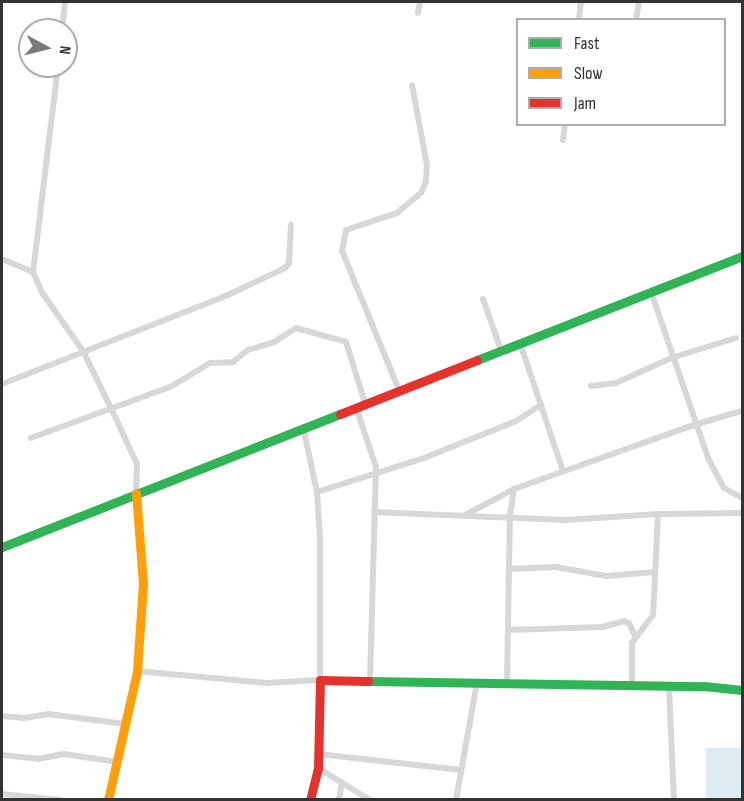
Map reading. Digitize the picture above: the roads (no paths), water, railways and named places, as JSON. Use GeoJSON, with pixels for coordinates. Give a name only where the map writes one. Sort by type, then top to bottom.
{"type":"FeatureCollection","features":[{"type":"Feature","properties":{"kind":"street"},"geometry":{"type":"LineString","coordinates":[[63,18],[65,2]]}},
{"type":"Feature","properties":{"kind":"street"},"geometry":{"type":"LineString","coordinates":[[418,13],[420,2]]}},
{"type":"Feature","properties":{"kind":"street"},"geometry":{"type":"LineString","coordinates":[[579,18],[581,2]]}},
{"type":"Feature","properties":{"kind":"street"},"geometry":{"type":"LineString","coordinates":[[636,18],[639,2]]}},
{"type":"Feature","properties":{"kind":"street"},"geometry":{"type":"LineString","coordinates":[[57,78],[33,272],[43,294],[83,351],[137,464],[136,493],[143,584],[137,671],[108,800]]}},
{"type":"Feature","properties":{"kind":"street"},"geometry":{"type":"LineString","coordinates":[[399,390],[342,251],[346,230],[397,213],[421,193],[426,182],[428,165],[412,85]]}},
{"type":"Feature","properties":{"kind":"street"},"geometry":{"type":"LineString","coordinates":[[563,140],[565,126]]}},
{"type":"Feature","properties":{"kind":"street"},"geometry":{"type":"LineString","coordinates":[[2,384],[228,295],[285,268],[290,255],[291,225]]}},
{"type":"Feature","properties":{"kind":"street"},"geometry":{"type":"LineString","coordinates":[[2,547],[742,256]]}},
{"type":"Feature","properties":{"kind":"street"},"geometry":{"type":"LineString","coordinates":[[2,259],[33,272]]}},
{"type":"Feature","properties":{"kind":"street"},"geometry":{"type":"LineString","coordinates":[[651,292],[693,425],[724,488],[742,498]]}},
{"type":"Feature","properties":{"kind":"street"},"geometry":{"type":"LineString","coordinates":[[483,299],[501,350]]}},
{"type":"Feature","properties":{"kind":"street"},"geometry":{"type":"LineString","coordinates":[[31,438],[110,406],[172,386],[210,363],[233,362],[248,350],[274,342],[296,328],[346,342],[360,405],[374,452],[376,476],[370,681]]}},
{"type":"Feature","properties":{"kind":"street"},"geometry":{"type":"LineString","coordinates":[[591,386],[616,383],[671,358],[736,339]]}},
{"type":"Feature","properties":{"kind":"street"},"geometry":{"type":"LineString","coordinates":[[520,343],[563,471]]}},
{"type":"Feature","properties":{"kind":"street"},"geometry":{"type":"LineString","coordinates":[[317,492],[361,476],[376,476],[516,421],[541,405]]}},
{"type":"Feature","properties":{"kind":"street"},"geometry":{"type":"LineString","coordinates":[[466,515],[514,489],[693,425],[742,411]]}},
{"type":"Feature","properties":{"kind":"street"},"geometry":{"type":"LineString","coordinates":[[303,427],[317,492],[322,596],[318,768],[310,800]]}},
{"type":"Feature","properties":{"kind":"street"},"geometry":{"type":"LineString","coordinates":[[507,683],[510,516],[514,489]]}},
{"type":"Feature","properties":{"kind":"street"},"geometry":{"type":"LineString","coordinates":[[374,512],[566,520],[658,514],[742,513]]}},
{"type":"Feature","properties":{"kind":"street"},"geometry":{"type":"LineString","coordinates":[[632,687],[632,642],[653,615],[658,514]]}},
{"type":"Feature","properties":{"kind":"street"},"geometry":{"type":"LineString","coordinates":[[509,569],[556,567],[606,576],[655,572]]}},
{"type":"Feature","properties":{"kind":"street"},"geometry":{"type":"LineString","coordinates":[[508,630],[602,627],[624,621],[629,623],[635,636]]}},
{"type":"Feature","properties":{"kind":"street"},"geometry":{"type":"LineString","coordinates":[[137,671],[267,683],[320,680],[477,682],[742,690]]}},
{"type":"Feature","properties":{"kind":"street"},"geometry":{"type":"LineString","coordinates":[[456,800],[477,682]]}},
{"type":"Feature","properties":{"kind":"street"},"geometry":{"type":"LineString","coordinates":[[669,687],[675,800]]}},
{"type":"Feature","properties":{"kind":"street"},"geometry":{"type":"LineString","coordinates":[[2,716],[24,718],[48,714],[125,724]]}},
{"type":"Feature","properties":{"kind":"street"},"geometry":{"type":"LineString","coordinates":[[2,755],[38,759],[64,754],[117,762]]}},
{"type":"Feature","properties":{"kind":"street"},"geometry":{"type":"LineString","coordinates":[[318,754],[461,770]]}},
{"type":"Feature","properties":{"kind":"street"},"geometry":{"type":"LineString","coordinates":[[318,768],[370,800]]}},
{"type":"Feature","properties":{"kind":"street"},"geometry":{"type":"LineString","coordinates":[[339,800],[342,782]]}},
{"type":"Feature","properties":{"kind":"street"},"geometry":{"type":"LineString","coordinates":[[2,794],[60,800]]}}]}
